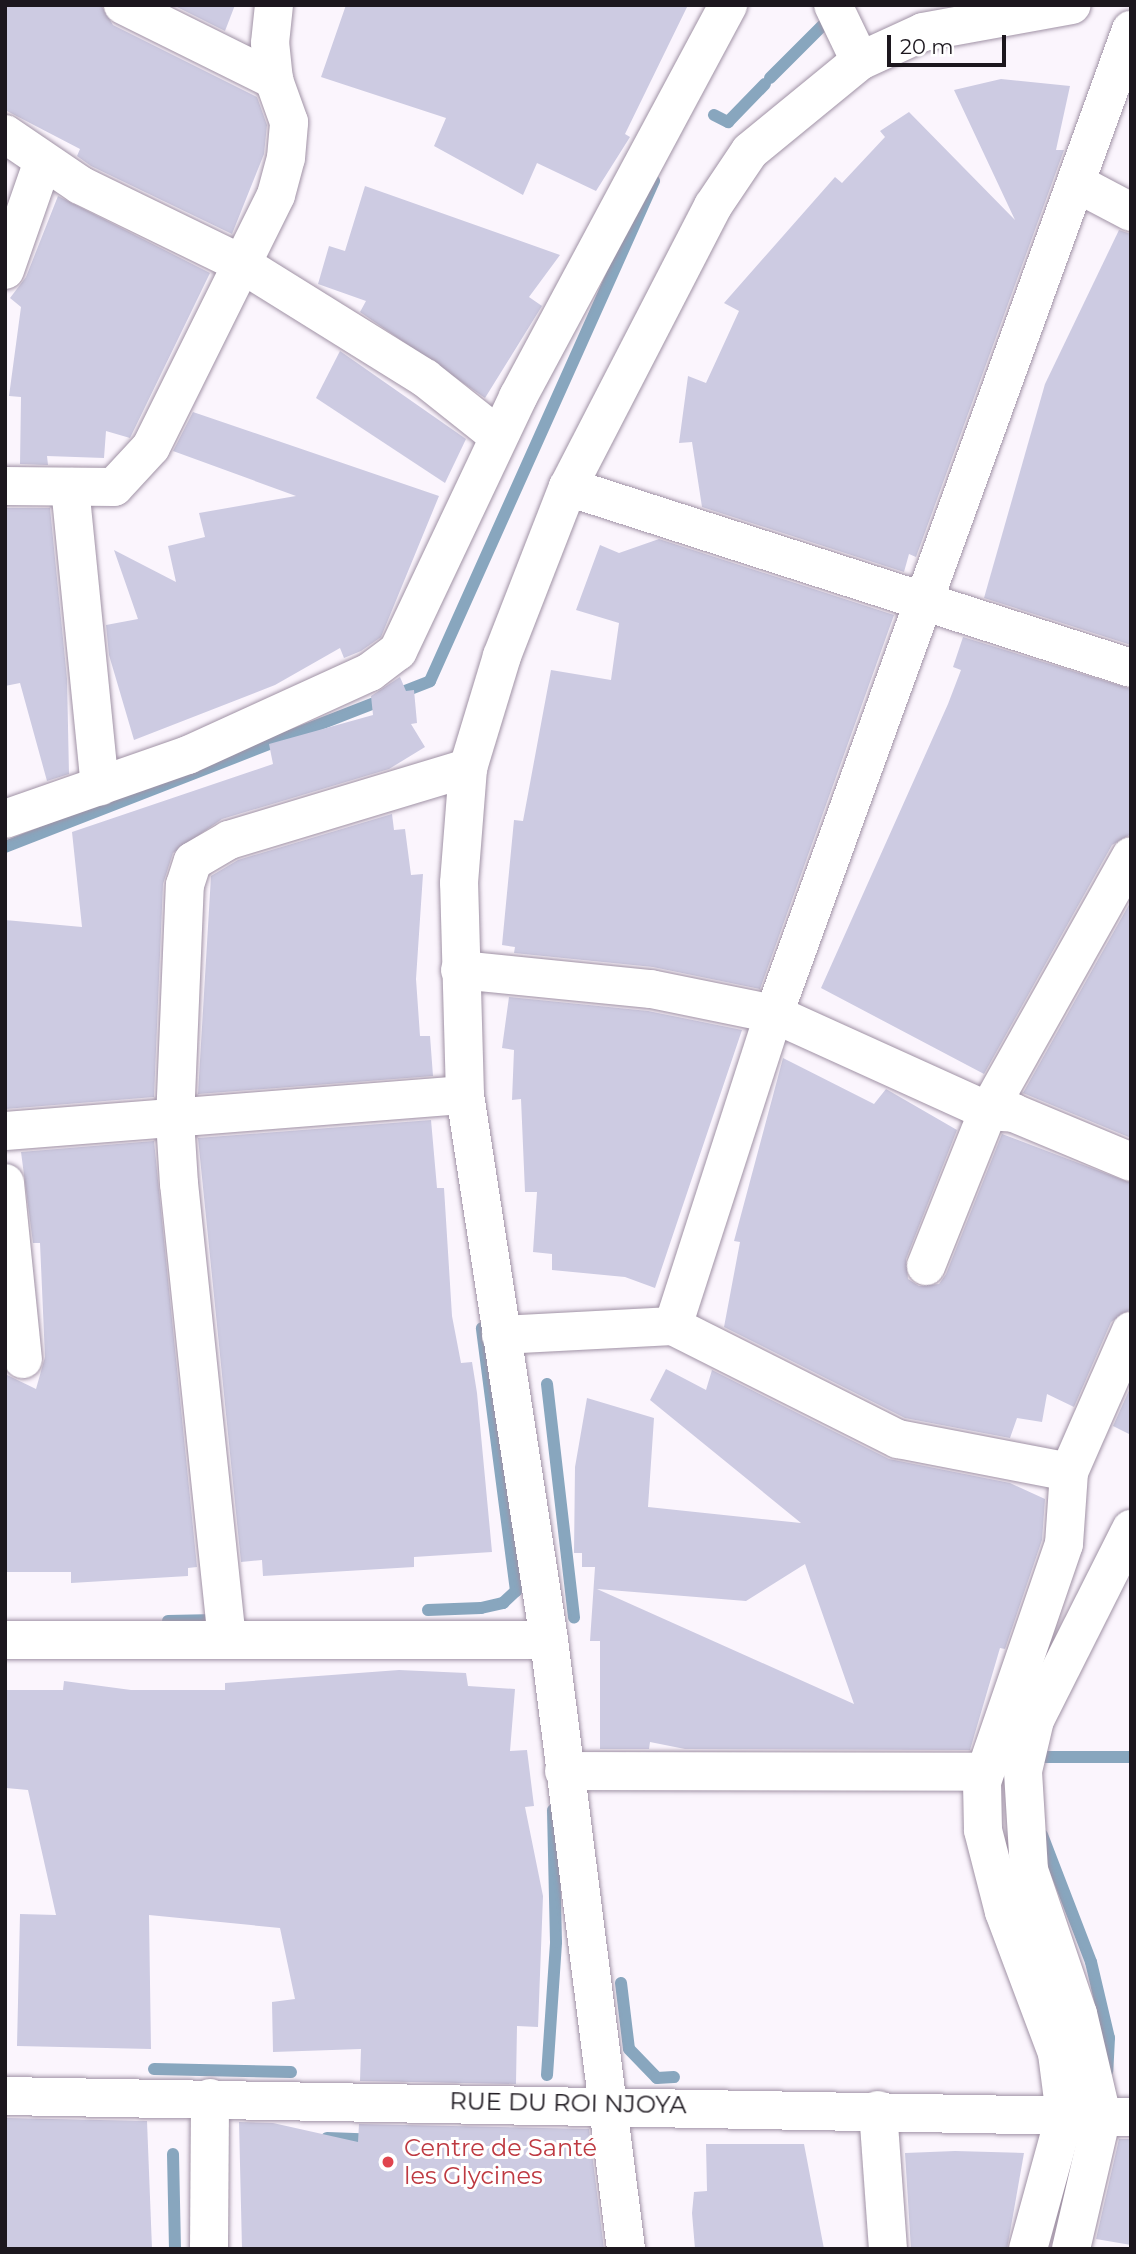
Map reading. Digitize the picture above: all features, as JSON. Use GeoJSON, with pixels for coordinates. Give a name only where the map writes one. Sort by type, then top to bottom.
{"type":"FeatureCollection","features":[{"type":"Feature","properties":{"kind":"street"},"geometry":{"type":"LineString","coordinates":[[124,5],[274,80]]}},
{"type":"Feature","properties":{"kind":"street"},"geometry":{"type":"LineString","coordinates":[[5,486],[114,487],[139,464],[276,195],[286,158],[289,122],[274,80],[274,5]]}},
{"type":"Feature","properties":{"kind":"street"},"geometry":{"type":"LineString","coordinates":[[5,819],[100,787],[283,713],[370,673],[398,651],[499,436],[728,5]]}},
{"type":"Feature","properties":{"kind":"street"},"geometry":{"type":"LineString","coordinates":[[833,5],[860,61]]}},
{"type":"Feature","properties":{"kind":"street"},"geometry":{"type":"LineString","coordinates":[[626,2249],[604,2103],[548,1640],[465,1095],[460,970],[468,768],[502,656],[568,487],[713,206],[750,151],[860,61],[923,32],[1072,5]]}},
{"type":"Feature","properties":{"kind":"street"},"geometry":{"type":"LineString","coordinates":[[673,1326],[774,1014],[929,599],[1131,30]]}},
{"type":"Feature","properties":{"kind":"street"},"geometry":{"type":"LineString","coordinates":[[5,134],[43,161],[240,263],[425,378],[499,436]]}},
{"type":"Feature","properties":{"kind":"street"},"geometry":{"type":"LineString","coordinates":[[5,270],[43,161]]}},
{"type":"Feature","properties":{"kind":"street"},"geometry":{"type":"LineString","coordinates":[[1076,183],[1131,212]]}},
{"type":"Feature","properties":{"kind":"street"},"geometry":{"type":"LineString","coordinates":[[70,487],[100,787]]}},
{"type":"Feature","properties":{"kind":"street"},"geometry":{"type":"LineString","coordinates":[[568,487],[929,599],[1131,668]]}},
{"type":"Feature","properties":{"kind":"street"},"geometry":{"type":"LineString","coordinates":[[227,1640],[175,1120],[186,885],[194,861],[229,840],[468,768]]}},
{"type":"Feature","properties":{"kind":"street"},"geometry":{"type":"LineString","coordinates":[[926,1266],[988,1111],[1131,856]]}},
{"type":"Feature","properties":{"kind":"street"},"geometry":{"type":"LineString","coordinates":[[460,970],[651,989],[774,1014],[988,1111],[1014,1113],[1131,1162]]}},
{"type":"Feature","properties":{"kind":"street"},"geometry":{"type":"LineString","coordinates":[[5,1131],[175,1120],[465,1095]]}},
{"type":"Feature","properties":{"kind":"street"},"geometry":{"type":"LineString","coordinates":[[5,1183],[9,1270],[23,1359]]}},
{"type":"Feature","properties":{"kind":"street"},"geometry":{"type":"LineString","coordinates":[[501,1335],[673,1326],[898,1439],[1069,1472]]}},
{"type":"Feature","properties":{"kind":"street"},"geometry":{"type":"LineString","coordinates":[[1099,2116],[1057,2053],[1004,1912],[983,1830],[985,1772],[1064,1544],[1069,1472],[1131,1331]]}},
{"type":"Feature","properties":{"kind":"street"},"geometry":{"type":"LineString","coordinates":[[1071,2249],[1099,2116],[1078,2014],[1029,1870],[1023,1772],[1035,1720],[1131,1529]]}},
{"type":"Feature","properties":{"kind":"street"},"geometry":{"type":"LineString","coordinates":[[5,1640],[548,1640]]}},
{"type":"Feature","properties":{"kind":"street"},"geometry":{"type":"LineString","coordinates":[[564,1771],[985,1772]]}},
{"type":"Feature","properties":{"kind":"street","name":"RUE DU ROI NJOYA"},"geometry":{"type":"LineString","coordinates":[[5,2096],[604,2103],[1099,2116]]}},
{"type":"Feature","properties":{"kind":"street"},"geometry":{"type":"LineString","coordinates":[[209,2249],[210,2098]]}},
{"type":"Feature","properties":{"kind":"street"},"geometry":{"type":"LineString","coordinates":[[878,2110],[888,2249]]}},
{"type":"Feature","properties":{"kind":"street"},"geometry":{"type":"LineString","coordinates":[[1028,2249],[1099,2116]]}},
{"type":"Feature","properties":{"kind":"building"},"geometry":{"type":"Polygon","coordinates":[[[5,5],[101,5],[113,25],[257,97],[267,125],[264,154],[232,234],[91,166],[77,156],[80,149],[5,110],[5,5]]]}},
{"type":"Feature","properties":{"kind":"building"},"geometry":{"type":"Polygon","coordinates":[[[173,5],[235,5],[225,31],[173,5]]]}},
{"type":"Feature","properties":{"kind":"building"},"geometry":{"type":"Polygon","coordinates":[[[346,5],[688,5],[625,134],[630,137],[596,191],[537,163],[523,195],[434,146],[446,118],[321,77],[346,5]]]}},
{"type":"Feature","properties":{"kind":"building"},"geometry":{"type":"Polygon","coordinates":[[[1001,79],[1070,86],[1056,150],[1064,150],[916,557],[909,554],[904,572],[702,507],[692,442],[679,443],[688,376],[706,383],[739,311],[724,303],[835,177],[842,183],[885,137],[880,131],[909,112],[1015,220],[954,90],[1001,79]]]}},
{"type":"Feature","properties":{"kind":"building"},"geometry":{"type":"Polygon","coordinates":[[[365,186],[560,255],[529,297],[542,306],[485,398],[360,312],[366,301],[318,284],[329,246],[345,251],[365,186]]]}},
{"type":"Feature","properties":{"kind":"building"},"geometry":{"type":"Polygon","coordinates":[[[58,196],[210,273],[130,438],[106,431],[104,458],[47,456],[48,465],[20,464],[21,397],[9,396],[21,307],[10,298],[26,277],[58,196]]]}},
{"type":"Feature","properties":{"kind":"building"},"geometry":{"type":"Polygon","coordinates":[[[1119,230],[1131,234],[1131,645],[984,598],[1045,384],[1119,230]]]}},
{"type":"Feature","properties":{"kind":"building"},"geometry":{"type":"Polygon","coordinates":[[[340,351],[466,439],[445,483],[316,398],[340,351]]]}},
{"type":"Feature","properties":{"kind":"building"},"geometry":{"type":"Polygon","coordinates":[[[193,412],[439,496],[381,637],[361,651],[344,658],[340,648],[275,685],[134,740],[109,655],[106,625],[138,619],[114,550],[176,582],[168,546],[205,537],[199,513],[296,496],[173,451],[193,412]]]}},
{"type":"Feature","properties":{"kind":"building"},"geometry":{"type":"Polygon","coordinates":[[[5,508],[50,508],[67,679],[69,774],[47,781],[20,683],[5,686],[5,508]]]}},
{"type":"Feature","properties":{"kind":"building"},"geometry":{"type":"Polygon","coordinates":[[[659,539],[894,615],[760,989],[653,967],[514,953],[515,947],[502,945],[514,820],[523,821],[551,670],[611,680],[619,623],[576,610],[600,545],[619,553],[659,539]]]}},
{"type":"Feature","properties":{"kind":"building"},"geometry":{"type":"Polygon","coordinates":[[[963,637],[1131,689],[1131,834],[1112,845],[984,1074],[821,988],[948,704],[961,670],[953,667],[963,637]]]}},
{"type":"Feature","properties":{"kind":"building"},"geometry":{"type":"Polygon","coordinates":[[[400,677],[406,691],[414,690],[417,723],[411,724],[425,747],[389,769],[222,819],[173,853],[163,884],[154,1097],[5,1109],[5,920],[82,927],[72,832],[273,764],[269,744],[373,715],[371,696],[400,677]]]}},
{"type":"Feature","properties":{"kind":"building"},"geometry":{"type":"Polygon","coordinates":[[[392,814],[394,830],[405,829],[411,875],[423,874],[416,979],[420,1036],[430,1036],[433,1076],[198,1094],[211,876],[238,860],[392,814]]]}},
{"type":"Feature","properties":{"kind":"building"},"geometry":{"type":"Polygon","coordinates":[[[1131,901],[1131,1138],[1023,1093],[1131,901]]]}},
{"type":"Feature","properties":{"kind":"building"},"geometry":{"type":"Polygon","coordinates":[[[509,997],[648,1011],[742,1030],[655,1288],[625,1277],[552,1270],[552,1254],[533,1252],[537,1192],[525,1192],[521,1099],[512,1100],[514,1050],[502,1048],[509,997]]]}},
{"type":"Feature","properties":{"kind":"building"},"geometry":{"type":"Polygon","coordinates":[[[783,1058],[874,1104],[886,1089],[957,1130],[906,1259],[908,1279],[919,1286],[939,1284],[946,1274],[1002,1134],[1131,1183],[1131,1309],[1111,1322],[1074,1407],[1047,1394],[1042,1422],[1017,1418],[1010,1438],[905,1418],[724,1327],[740,1242],[734,1241],[783,1058]]]}},
{"type":"Feature","properties":{"kind":"building"},"geometry":{"type":"Polygon","coordinates":[[[431,1120],[437,1188],[444,1188],[452,1316],[461,1363],[472,1362],[477,1393],[492,1552],[414,1557],[414,1567],[263,1576],[262,1560],[241,1562],[198,1138],[431,1120]]]}},
{"type":"Feature","properties":{"kind":"building"},"geometry":{"type":"Polygon","coordinates":[[[154,1141],[197,1567],[188,1568],[188,1576],[71,1583],[71,1572],[5,1572],[5,1374],[36,1389],[45,1357],[40,1243],[33,1243],[21,1152],[154,1141]]]}},
{"type":"Feature","properties":{"kind":"building"},"geometry":{"type":"Polygon","coordinates":[[[666,1369],[706,1390],[712,1370],[889,1459],[1010,1483],[1045,1499],[1042,1540],[1005,1649],[1000,1648],[970,1750],[685,1749],[650,1742],[649,1749],[600,1749],[600,1641],[590,1641],[595,1567],[582,1567],[582,1553],[574,1553],[575,1467],[587,1398],[654,1418],[648,1507],[801,1523],[650,1400],[666,1369]],[[805,1564],[746,1601],[597,1589],[854,1704],[805,1564]]]}},
{"type":"Feature","properties":{"kind":"building"},"geometry":{"type":"Polygon","coordinates":[[[1131,1386],[1131,1435],[1113,1426],[1131,1386]]]}},
{"type":"Feature","properties":{"kind":"building"},"geometry":{"type":"Polygon","coordinates":[[[399,1670],[466,1673],[468,1686],[515,1689],[510,1751],[527,1750],[534,1806],[525,1807],[543,1896],[538,2027],[517,2026],[516,2084],[360,2081],[361,2049],[273,2052],[272,2002],[295,1999],[280,1928],[149,1915],[151,2049],[17,2046],[20,1914],[56,1915],[28,1790],[6,1788],[5,1690],[63,1690],[64,1681],[131,1690],[225,1690],[225,1683],[399,1670]]]}},
{"type":"Feature","properties":{"kind":"building"},"geometry":{"type":"Polygon","coordinates":[[[5,2118],[147,2121],[152,2249],[5,2249],[5,2118]]]}},
{"type":"Feature","properties":{"kind":"building"},"geometry":{"type":"Polygon","coordinates":[[[239,2122],[273,2123],[358,2142],[359,2124],[589,2129],[604,2249],[242,2249],[239,2122]]]}},
{"type":"Feature","properties":{"kind":"building"},"geometry":{"type":"Polygon","coordinates":[[[1119,2139],[1131,2139],[1131,2245],[1096,2239],[1119,2139]]]}},
{"type":"Feature","properties":{"kind":"building"},"geometry":{"type":"Polygon","coordinates":[[[706,2144],[804,2144],[824,2249],[695,2249],[692,2213],[694,2192],[707,2191],[706,2144]]]}},
{"type":"Feature","properties":{"kind":"building"},"geometry":{"type":"Polygon","coordinates":[[[905,2153],[1024,2153],[1007,2249],[911,2249],[905,2153]]]}},
{"type":"Feature","properties":{"kind":"waterway"},"geometry":{"type":"LineString","coordinates":[[770,78],[823,25]]}},
{"type":"Feature","properties":{"kind":"waterway"},"geometry":{"type":"LineString","coordinates":[[714,115],[728,122],[765,84]]}},
{"type":"Feature","properties":{"kind":"waterway"},"geometry":{"type":"LineString","coordinates":[[5,847],[430,681],[654,181]]}},
{"type":"Feature","properties":{"kind":"waterway"},"geometry":{"type":"LineString","coordinates":[[428,1610],[481,1608],[503,1603],[516,1591],[482,1328]]}},
{"type":"Feature","properties":{"kind":"waterway"},"geometry":{"type":"LineString","coordinates":[[547,1384],[574,1617]]}},
{"type":"Feature","properties":{"kind":"waterway"},"geometry":{"type":"LineString","coordinates":[[168,1621],[217,1620]]}},
{"type":"Feature","properties":{"kind":"waterway"},"geometry":{"type":"LineString","coordinates":[[1034,1757],[1131,1757]]}},
{"type":"Feature","properties":{"kind":"waterway"},"geometry":{"type":"LineString","coordinates":[[547,2075],[556,1942],[553,1810]]}},
{"type":"Feature","properties":{"kind":"waterway"},"geometry":{"type":"LineString","coordinates":[[1042,1835],[1091,1962],[1109,2038],[1107,2071]]}},
{"type":"Feature","properties":{"kind":"waterway"},"geometry":{"type":"LineString","coordinates":[[621,1983],[629,2049],[657,2078],[674,2077]]}},
{"type":"Feature","properties":{"kind":"waterway"},"geometry":{"type":"LineString","coordinates":[[154,2069],[291,2072]]}},
{"type":"Feature","properties":{"kind":"waterway"},"geometry":{"type":"LineString","coordinates":[[327,2138],[361,2139]]}},
{"type":"Feature","properties":{"kind":"waterway"},"geometry":{"type":"LineString","coordinates":[[173,2154],[175,2249]]}},
{"type":"Feature","properties":{"kind":"place","name":"Centre de Santé les Glycines"},"geometry":{"type":"Point","coordinates":[388,2162]}}]}
